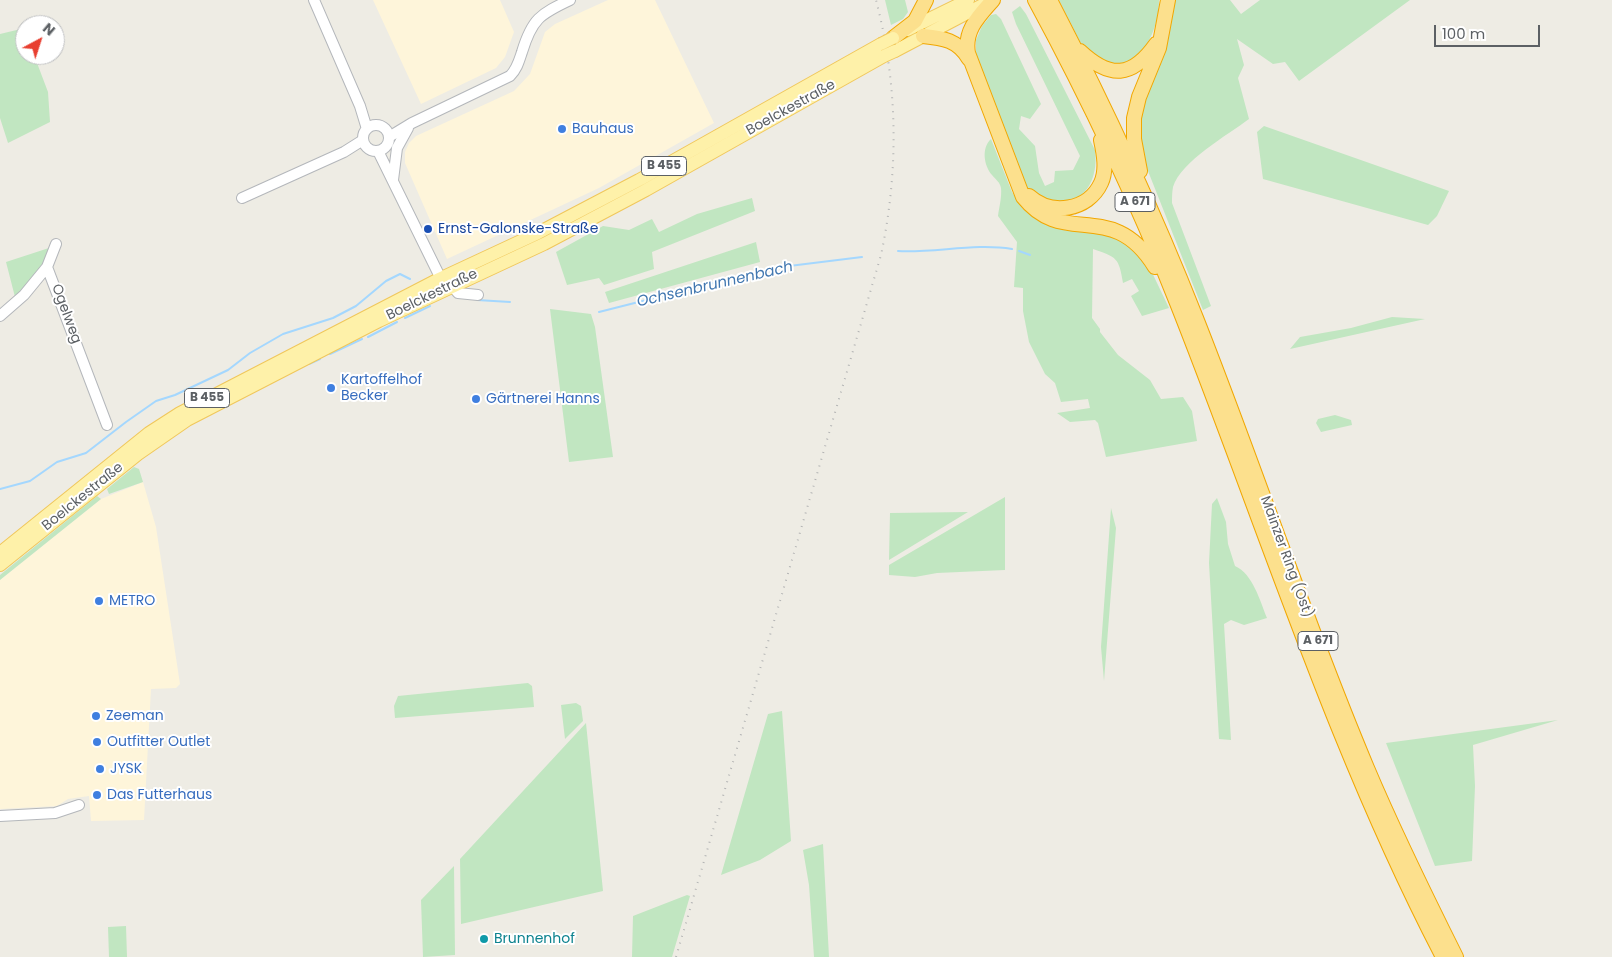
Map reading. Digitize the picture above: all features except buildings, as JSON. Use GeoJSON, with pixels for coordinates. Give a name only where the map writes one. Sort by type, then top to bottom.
{"type":"FeatureCollection","features":[{"type":"Feature","properties":{"kind":"highway"},"geometry":{"type":"LineString","coordinates":[[888,47],[915,21],[926,0]]}},
{"type":"Feature","properties":{"kind":"highway"},"geometry":{"type":"LineString","coordinates":[[992,0],[976,20],[968,34],[967,46],[969,60],[1019,190],[1028,203],[1048,219],[1065,223],[1105,226],[1131,238],[1149,256],[1176,301]]}},
{"type":"Feature","properties":{"kind":"highway","name":"A 671"},"geometry":{"type":"LineString","coordinates":[[1035,0],[1089,104],[1135,201],[1176,301]]}},
{"type":"Feature","properties":{"kind":"highway","name":"A 671"},"geometry":{"type":"LineString","coordinates":[[1050,0],[1146,196]]}},
{"type":"Feature","properties":{"kind":"highway"},"geometry":{"type":"LineString","coordinates":[[1146,196],[1136,148],[1134,118],[1139,96],[1154,60],[1163,31],[1168,0]]}},
{"type":"Feature","properties":{"kind":"highway"},"geometry":{"type":"LineString","coordinates":[[1074,46],[1101,68],[1119,72],[1128,70],[1145,58],[1163,31]]}},
{"type":"Feature","properties":{"kind":"highway"},"geometry":{"type":"LineString","coordinates":[[923,36],[950,40],[961,48],[969,60]]}},
{"type":"Feature","properties":{"kind":"highway"},"geometry":{"type":"LineString","coordinates":[[1012,175],[1026,194],[1040,204],[1049,207],[1073,207],[1092,196],[1102,182],[1105,165],[1102,142],[1089,104]]}},
{"type":"Feature","properties":{"kind":"highway","name":"Mainzer Ring (Ost)"},"geometry":{"type":"LineString","coordinates":[[1146,196],[1196,318],[1363,758],[1395,831],[1456,957]]}},
{"type":"Feature","properties":{"kind":"highway","name":"Mainzer Ring (Ost)"},"geometry":{"type":"LineString","coordinates":[[1176,301],[1356,771],[1413,899],[1443,957]]}},
{"type":"Feature","properties":{"kind":"main road","name":"B 455"},"geometry":{"type":"LineString","coordinates":[[888,47],[968,0]]}},
{"type":"Feature","properties":{"kind":"main road","name":"B 455"},"geometry":{"type":"LineString","coordinates":[[888,47],[923,36],[992,0]]}},
{"type":"Feature","properties":{"kind":"main road","name":"Boelckestraße"},"geometry":{"type":"LineString","coordinates":[[0,553],[150,433],[180,414],[444,283],[544,244],[646,190],[888,47]]}},
{"type":"Feature","properties":{"kind":"main road","name":"Boelckestraße"},"geometry":{"type":"LineString","coordinates":[[0,565],[138,454],[187,420],[444,283]]}},
{"type":"Feature","properties":{"kind":"street"},"geometry":{"type":"LineString","coordinates":[[314,0],[370,127],[387,134]]}},
{"type":"Feature","properties":{"kind":"street"},"geometry":{"type":"LineString","coordinates":[[380,150],[387,134],[510,76],[518,64],[536,19],[546,11],[570,0]]}},
{"type":"Feature","properties":{"kind":"street"},"geometry":{"type":"LineString","coordinates":[[393,180],[397,148],[412,123]]}},
{"type":"Feature","properties":{"kind":"street"},"geometry":{"type":"LineString","coordinates":[[242,198],[364,143],[370,127]]}},
{"type":"Feature","properties":{"kind":"street"},"geometry":{"type":"LineString","coordinates":[[364,143],[380,150],[426,250],[444,283],[458,293],[478,295]]}},
{"type":"Feature","properties":{"kind":"street"},"geometry":{"type":"LineString","coordinates":[[48,267],[56,244]]}},
{"type":"Feature","properties":{"kind":"street","name":"Ogelweg"},"geometry":{"type":"LineString","coordinates":[[0,316],[24,295],[48,267],[107,425]]}},
{"type":"Feature","properties":{"kind":"street"},"geometry":{"type":"LineString","coordinates":[[0,816],[55,813],[79,805]]}},
{"type":"Feature","properties":{"kind":"shaded area"},"geometry":{"type":"Polygon","coordinates":[[[373,0],[500,0],[514,32],[505,57],[496,68],[421,104],[373,0]]]}},
{"type":"Feature","properties":{"kind":"shaded area"},"geometry":{"type":"Polygon","coordinates":[[[608,0],[655,0],[714,123],[599,188],[447,259],[405,163],[405,152],[409,143],[416,136],[514,91],[530,74],[545,32],[555,24],[608,0]]]}},
{"type":"Feature","properties":{"kind":"shaded area"},"geometry":{"type":"Polygon","coordinates":[[[143,482],[156,527],[180,684],[176,688],[151,689],[144,820],[91,821],[89,796],[68,799],[57,806],[0,809],[0,580],[101,499],[143,482]]]}},
{"type":"Feature","properties":{"kind":"green space"},"geometry":{"type":"Polygon","coordinates":[[[885,0],[905,0],[908,12],[903,19],[891,25],[885,0]]]}},
{"type":"Feature","properties":{"kind":"green space"},"geometry":{"type":"Polygon","coordinates":[[[1059,0],[1159,0],[1159,9],[1152,35],[1142,51],[1129,63],[1109,68],[1084,50],[1059,0]]]}},
{"type":"Feature","properties":{"kind":"green space"},"geometry":{"type":"Polygon","coordinates":[[[1173,0],[1230,0],[1241,14],[1260,0],[1410,0],[1299,81],[1285,62],[1273,64],[1237,39],[1244,65],[1238,78],[1249,119],[1195,158],[1178,177],[1173,187],[1172,203],[1211,306],[1203,310],[1148,171],[1140,145],[1138,122],[1173,0]]]}},
{"type":"Feature","properties":{"kind":"green space"},"geometry":{"type":"Polygon","coordinates":[[[1020,6],[1026,14],[1095,150],[1095,167],[1092,181],[1085,192],[1075,199],[1064,202],[1052,201],[1038,196],[1025,186],[976,63],[976,40],[982,26],[991,15],[996,14],[1001,19],[1041,104],[1030,119],[1021,116],[1019,129],[1035,146],[1039,173],[1045,186],[1054,182],[1055,171],[1073,170],[1080,156],[1016,24],[1012,12],[1020,6]]]}},
{"type":"Feature","properties":{"kind":"green space"},"geometry":{"type":"Polygon","coordinates":[[[15,30],[15,65],[38,65],[48,92],[50,122],[8,143],[0,118],[0,34],[15,30]]]}},
{"type":"Feature","properties":{"kind":"green space"},"geometry":{"type":"Polygon","coordinates":[[[1264,126],[1449,191],[1437,216],[1428,225],[1263,179],[1257,132],[1264,126]]]}},
{"type":"Feature","properties":{"kind":"green space"},"geometry":{"type":"Polygon","coordinates":[[[991,139],[1012,192],[1023,209],[1046,225],[1064,230],[1114,234],[1146,260],[1169,308],[1142,316],[1131,296],[1139,291],[1132,279],[1123,283],[1116,260],[1107,254],[1093,249],[1092,318],[1100,332],[1118,355],[1150,380],[1161,399],[1183,397],[1192,411],[1197,441],[1106,457],[1098,423],[1095,420],[1070,422],[1057,413],[1090,408],[1088,399],[1061,402],[1055,383],[1045,374],[1029,342],[1023,311],[1023,288],[1014,287],[1017,242],[998,216],[1001,188],[989,171],[985,157],[986,147],[991,139]]]}},
{"type":"Feature","properties":{"kind":"green space"},"geometry":{"type":"Polygon","coordinates":[[[752,198],[755,211],[652,252],[654,269],[604,285],[599,278],[567,285],[556,252],[603,226],[629,230],[652,219],[659,232],[697,214],[752,198]]]}},
{"type":"Feature","properties":{"kind":"green space"},"geometry":{"type":"Polygon","coordinates":[[[756,242],[760,262],[609,303],[605,292],[756,242]]]}},
{"type":"Feature","properties":{"kind":"green space"},"geometry":{"type":"Polygon","coordinates":[[[52,247],[47,260],[21,295],[15,297],[6,262],[52,247]]]}},
{"type":"Feature","properties":{"kind":"green space"},"geometry":{"type":"Polygon","coordinates":[[[550,309],[591,314],[595,327],[613,457],[569,462],[550,309]]]}},
{"type":"Feature","properties":{"kind":"green space"},"geometry":{"type":"Polygon","coordinates":[[[1392,317],[1425,319],[1290,349],[1300,337],[1351,328],[1392,317]]]}},
{"type":"Feature","properties":{"kind":"green space"},"geometry":{"type":"Polygon","coordinates":[[[1335,415],[1351,420],[1352,425],[1321,432],[1316,423],[1318,419],[1335,415]]]}},
{"type":"Feature","properties":{"kind":"green space"},"geometry":{"type":"Polygon","coordinates":[[[134,467],[139,469],[143,482],[109,494],[107,489],[134,467]]]}},
{"type":"Feature","properties":{"kind":"green space"},"geometry":{"type":"Polygon","coordinates":[[[97,496],[101,499],[0,580],[0,575],[97,496]]]}},
{"type":"Feature","properties":{"kind":"green space"},"geometry":{"type":"Polygon","coordinates":[[[1005,497],[1005,570],[937,573],[915,577],[889,575],[889,565],[1005,497]]]}},
{"type":"Feature","properties":{"kind":"green space"},"geometry":{"type":"Polygon","coordinates":[[[1217,498],[1226,522],[1228,544],[1235,566],[1247,575],[1251,581],[1267,618],[1244,625],[1231,620],[1224,624],[1231,740],[1219,739],[1209,563],[1212,504],[1217,498]]]}},
{"type":"Feature","properties":{"kind":"green space"},"geometry":{"type":"Polygon","coordinates":[[[1111,508],[1116,528],[1104,681],[1101,647],[1111,508]]]}},
{"type":"Feature","properties":{"kind":"green space"},"geometry":{"type":"Polygon","coordinates":[[[968,512],[889,560],[890,513],[968,512]]]}},
{"type":"Feature","properties":{"kind":"green space"},"geometry":{"type":"Polygon","coordinates":[[[528,683],[532,686],[534,707],[395,718],[394,706],[398,696],[528,683]]]}},
{"type":"Feature","properties":{"kind":"green space"},"geometry":{"type":"Polygon","coordinates":[[[576,703],[581,706],[583,721],[565,739],[561,705],[576,703]]]}},
{"type":"Feature","properties":{"kind":"green space"},"geometry":{"type":"Polygon","coordinates":[[[782,711],[791,841],[760,860],[721,875],[768,714],[782,711]]]}},
{"type":"Feature","properties":{"kind":"green space"},"geometry":{"type":"Polygon","coordinates":[[[1558,720],[1473,745],[1475,786],[1472,861],[1435,866],[1386,743],[1558,720]]]}},
{"type":"Feature","properties":{"kind":"green space"},"geometry":{"type":"Polygon","coordinates":[[[586,723],[603,891],[461,924],[460,859],[586,723]]]}},
{"type":"Feature","properties":{"kind":"green space"},"geometry":{"type":"Polygon","coordinates":[[[823,844],[829,957],[814,957],[809,885],[803,850],[823,844]]]}},
{"type":"Feature","properties":{"kind":"green space"},"geometry":{"type":"Polygon","coordinates":[[[454,866],[455,955],[423,957],[421,900],[454,866]]]}},
{"type":"Feature","properties":{"kind":"green space"},"geometry":{"type":"Polygon","coordinates":[[[687,895],[690,896],[672,957],[632,957],[633,916],[687,895]]]}},
{"type":"Feature","properties":{"kind":"green space"},"geometry":{"type":"Polygon","coordinates":[[[126,926],[127,957],[109,957],[108,927],[126,926]]]}},
{"type":"Feature","properties":{"kind":"waterway","name":"Ochsenbrunnenbach"},"geometry":{"type":"LineString","coordinates":[[898,251],[984,247],[1012,249]]}},
{"type":"Feature","properties":{"kind":"waterway","name":"Ochsenbrunnenbach"},"geometry":{"type":"LineString","coordinates":[[1019,251],[1030,255]]}},
{"type":"Feature","properties":{"kind":"waterway","name":"Ochsenbrunnenbach"},"geometry":{"type":"LineString","coordinates":[[599,312],[773,268],[862,257]]}},
{"type":"Feature","properties":{"kind":"waterway"},"geometry":{"type":"LineString","coordinates":[[0,489],[30,481],[57,462],[86,453],[156,401],[175,395],[228,370],[250,353],[283,334],[333,318],[356,306],[386,281],[400,274],[410,279]]}},
{"type":"Feature","properties":{"kind":"waterway","name":"Ochsenbrunnenbach"},"geometry":{"type":"LineString","coordinates":[[477,300],[510,302]]}},
{"type":"Feature","properties":{"kind":"waterway","name":"Ochsenbrunnenbach"},"geometry":{"type":"LineString","coordinates":[[405,318],[430,306]]}},
{"type":"Feature","properties":{"kind":"waterway","name":"Ochsenbrunnenbach"},"geometry":{"type":"LineString","coordinates":[[368,337],[397,322]]}},
{"type":"Feature","properties":{"kind":"waterway","name":"Ochsenbrunnenbach"},"geometry":{"type":"LineString","coordinates":[[330,354],[362,339]]}},
{"type":"Feature","properties":{"kind":"waterway","name":"Ochsenbrunnenbach"},"geometry":{"type":"LineString","coordinates":[[309,364],[320,359]]}},
{"type":"Feature","properties":{"kind":"railway"},"geometry":{"type":"LineString","coordinates":[[676,957],[881,255],[891,191],[894,128],[889,64],[876,0]]}},
{"type":"Feature","properties":{"kind":"place","name":"Bauhaus"},"geometry":{"type":"Point","coordinates":[562,129]}},
{"type":"Feature","properties":{"kind":"place","name":"Ernst-Galonske-Straße"},"geometry":{"type":"Point","coordinates":[428,229]}},
{"type":"Feature","properties":{"kind":"place","name":"Kartoffelhof Becker"},"geometry":{"type":"Point","coordinates":[331,388]}},
{"type":"Feature","properties":{"kind":"place","name":"Gärtnerei Hanns"},"geometry":{"type":"Point","coordinates":[476,399]}},
{"type":"Feature","properties":{"kind":"place","name":"METRO"},"geometry":{"type":"Point","coordinates":[99,601]}},
{"type":"Feature","properties":{"kind":"place","name":"Zeeman"},"geometry":{"type":"Point","coordinates":[96,716]}},
{"type":"Feature","properties":{"kind":"place","name":"Outfitter Outlet"},"geometry":{"type":"Point","coordinates":[97,742]}},
{"type":"Feature","properties":{"kind":"place","name":"JYSK"},"geometry":{"type":"Point","coordinates":[100,769]}},
{"type":"Feature","properties":{"kind":"place","name":"Das Futterhaus"},"geometry":{"type":"Point","coordinates":[97,795]}},
{"type":"Feature","properties":{"kind":"place","name":"Brunnenhof"},"geometry":{"type":"Point","coordinates":[484,939]}}]}
